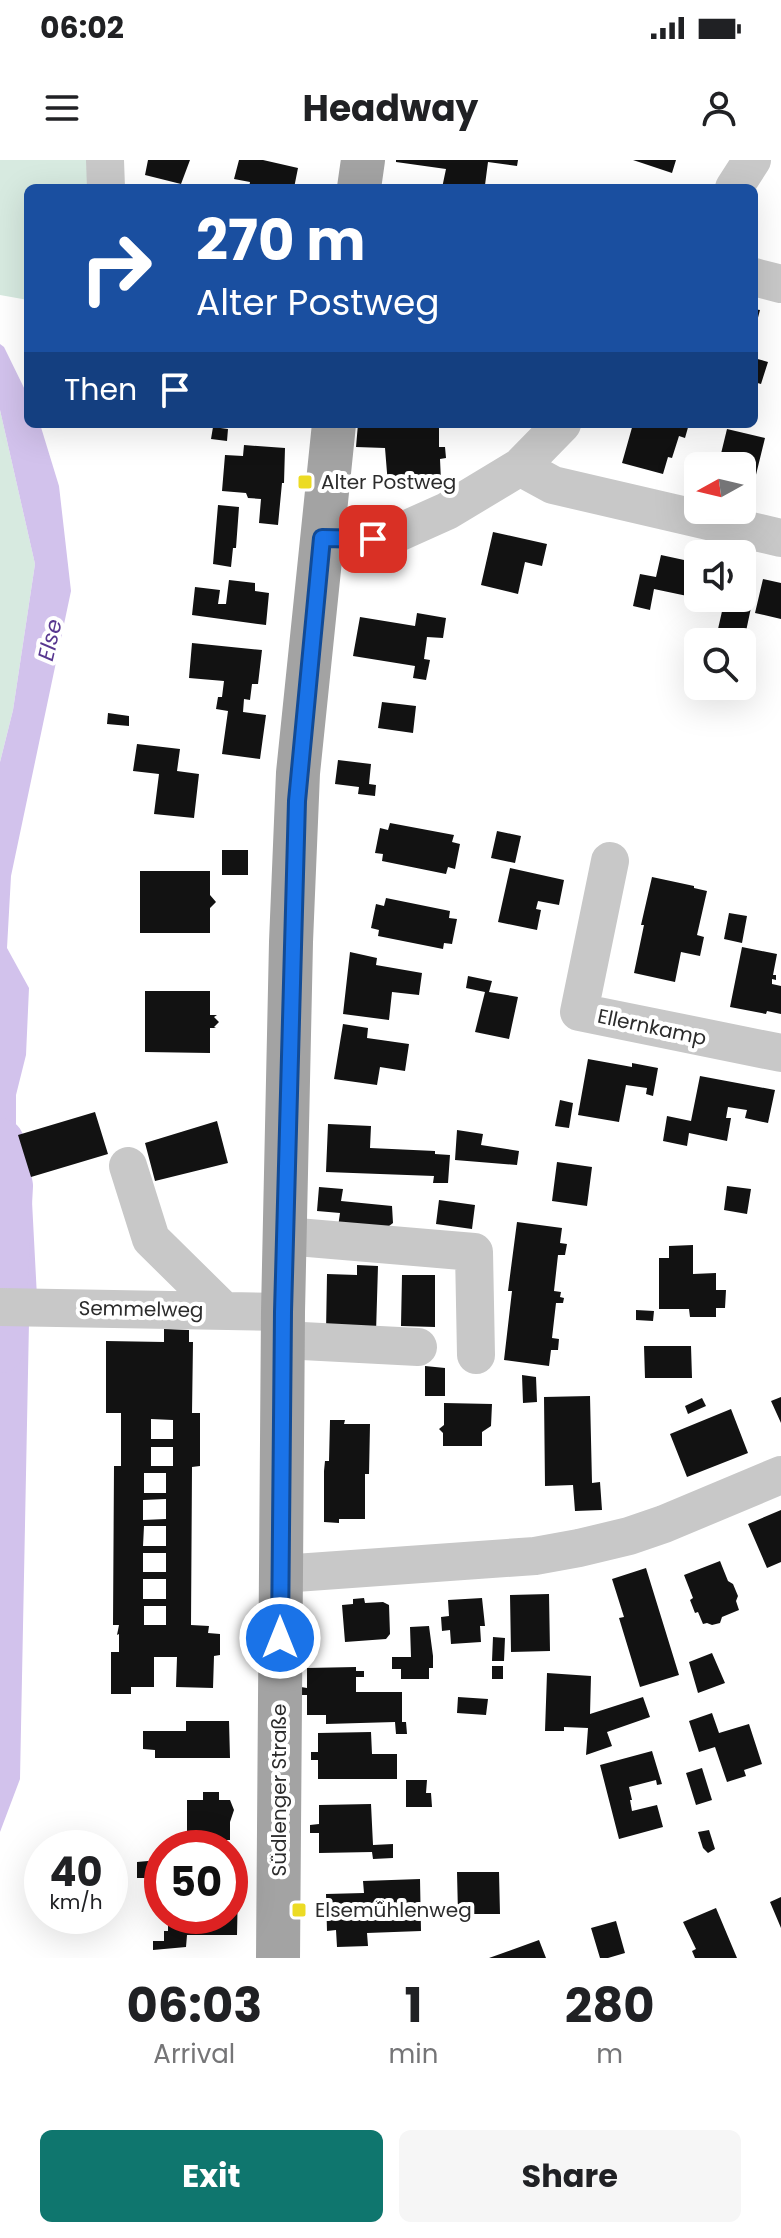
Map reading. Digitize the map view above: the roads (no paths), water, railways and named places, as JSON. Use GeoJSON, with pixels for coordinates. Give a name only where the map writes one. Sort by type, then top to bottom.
{"type":"FeatureCollection","features":[{"type":"Feature","properties":{"kind":"main road"},"geometry":{"type":"LineString","coordinates":[[360,184],[363,160]]}},
{"type":"Feature","properties":{"kind":"main road","name":"Südlenger Straße"},"geometry":{"type":"LineString","coordinates":[[278,1958],[283,1326],[291,942],[298,773],[334,428]]}},
{"type":"Feature","properties":{"kind":"street"},"geometry":{"type":"LineString","coordinates":[[105,160],[106,184]]}},
{"type":"Feature","properties":{"kind":"street"},"geometry":{"type":"LineString","coordinates":[[737,184],[752,160]]}},
{"type":"Feature","properties":{"kind":"street"},"geometry":{"type":"LineString","coordinates":[[758,278],[781,284]]}},
{"type":"Feature","properties":{"kind":"street"},"geometry":{"type":"LineString","coordinates":[[322,538],[373,539],[398,533],[447,511],[520,467],[558,428]]}},
{"type":"Feature","properties":{"kind":"street"},"geometry":{"type":"LineString","coordinates":[[520,467],[553,485],[781,538]]}},
{"type":"Feature","properties":{"kind":"street","name":"Ellernkamp"},"geometry":{"type":"LineString","coordinates":[[610,861],[579,1012],[781,1053]]}},
{"type":"Feature","properties":{"kind":"street"},"geometry":{"type":"LineString","coordinates":[[128,1166],[151,1239],[223,1310]]}},
{"type":"Feature","properties":{"kind":"street"},"geometry":{"type":"LineString","coordinates":[[285,1236],[474,1252],[476,1355]]}},
{"type":"Feature","properties":{"kind":"street","name":"Semmelweg"},"geometry":{"type":"LineString","coordinates":[[0,1307],[223,1310],[283,1326],[418,1347]]}},
{"type":"Feature","properties":{"kind":"street"},"geometry":{"type":"LineString","coordinates":[[281,1574],[535,1556],[579,1548],[664,1524],[781,1475]]}},
{"type":"Feature","properties":{"kind":"water"},"geometry":{"type":"Polygon","coordinates":[[[0,344],[24,388],[24,428],[41,428],[59,486],[71,591],[11,876],[7,948],[29,988],[26,1055],[16,1095],[16,1132],[29,1177],[0,1183],[0,762],[13,710],[35,564],[0,410],[0,344]]]}},
{"type":"Feature","properties":{"kind":"water"},"geometry":{"type":"Polygon","coordinates":[[[31,1182],[37,1297],[29,1322],[20,1779],[0,1832],[0,1187],[31,1182]]]}},
{"type":"Feature","properties":{"kind":"waterway","name":"Else"},"geometry":{"type":"LineString","coordinates":[[0,1142],[9,1186],[0,1349]]}},
{"type":"Feature","properties":{"kind":"place","name":"Alter Postweg"},"geometry":{"type":"Point","coordinates":[305,482]}},
{"type":"Feature","properties":{"kind":"place","name":"Elsemühlenweg"},"geometry":{"type":"Point","coordinates":[299,1910]}}]}
